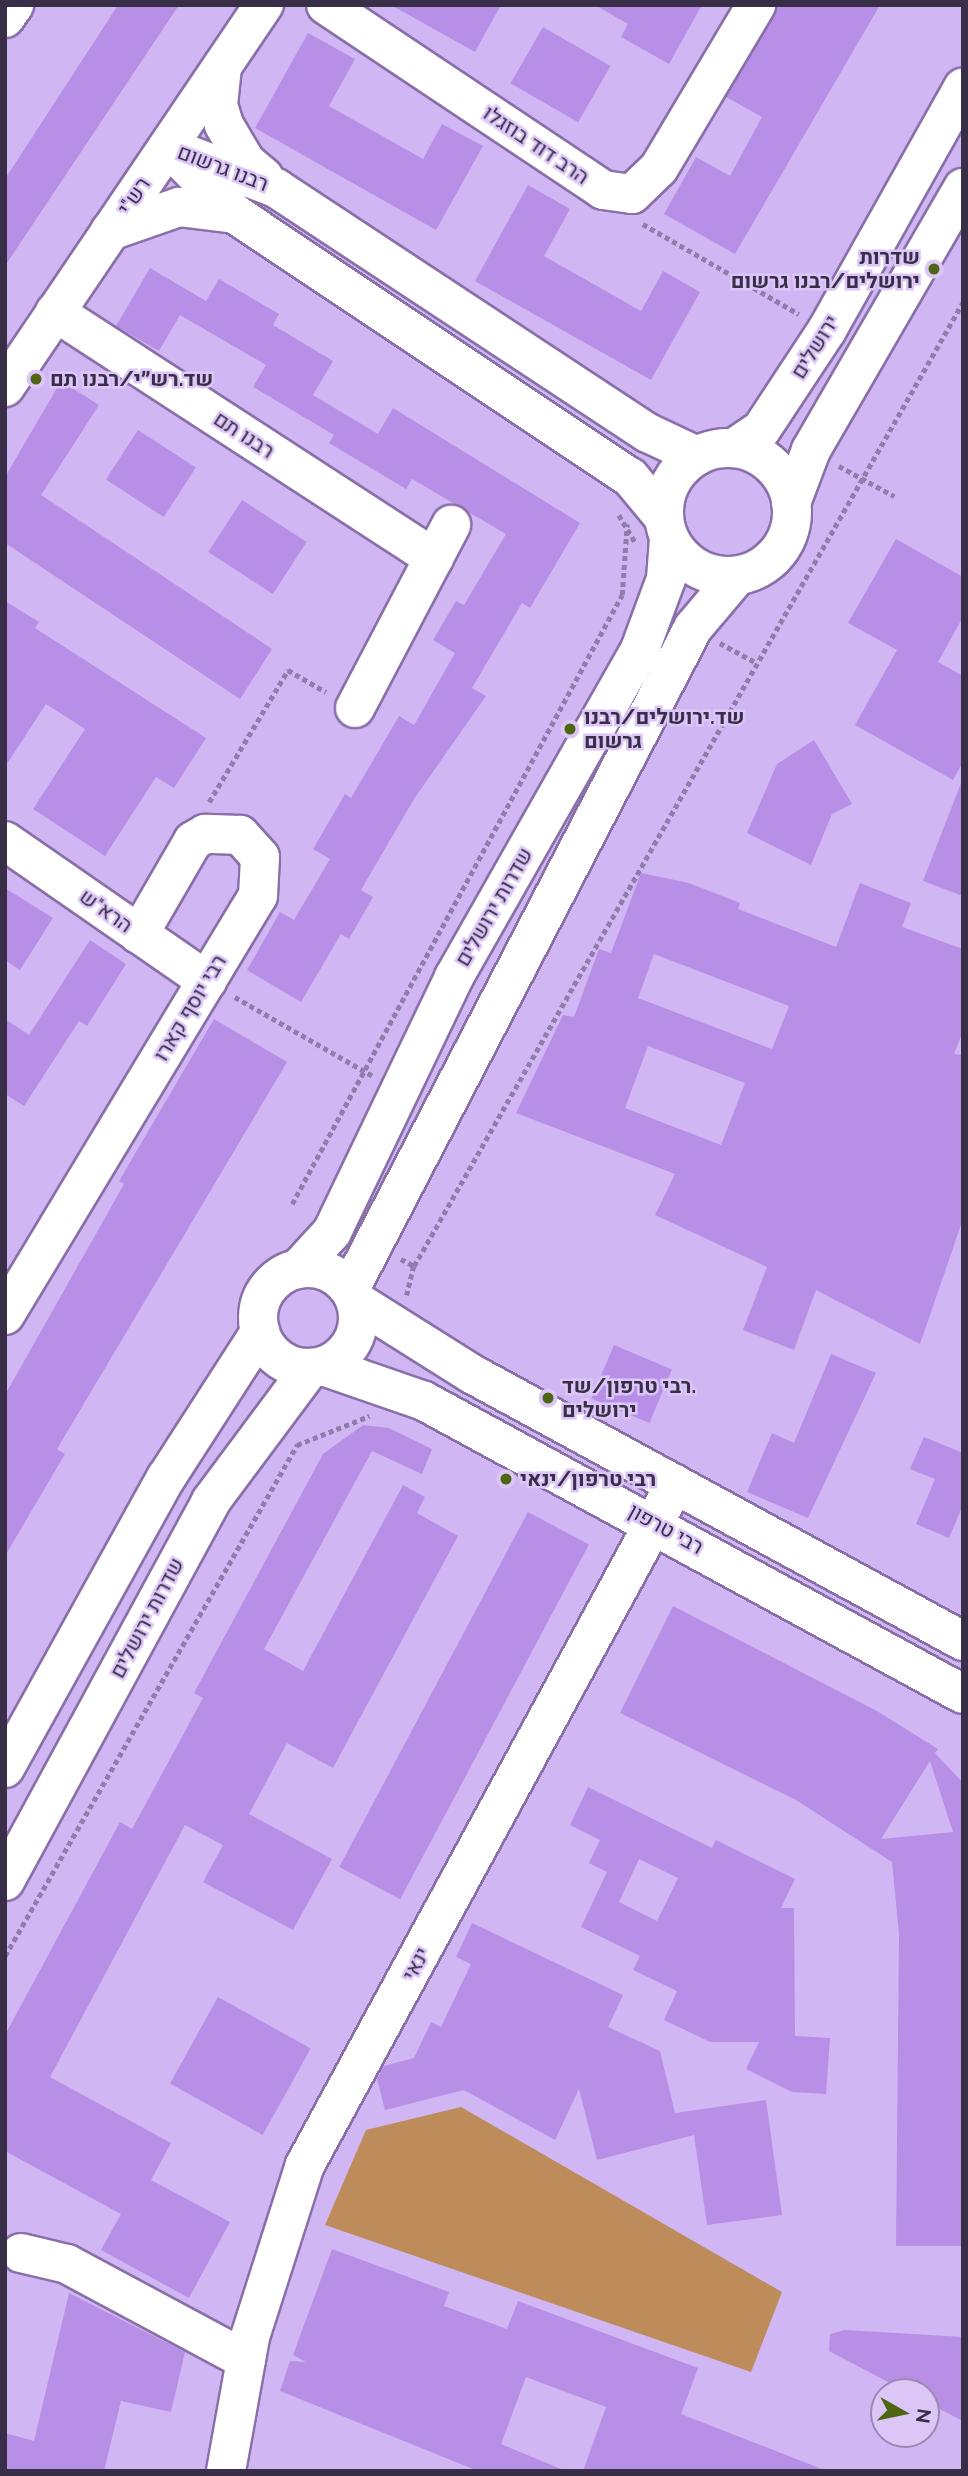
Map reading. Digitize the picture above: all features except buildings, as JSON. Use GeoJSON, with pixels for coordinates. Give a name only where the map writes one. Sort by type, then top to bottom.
{"type":"FeatureCollection","features":[{"type":"Feature","properties":{"kind":"street"},"geometry":{"type":"LineString","coordinates":[[5,18],[13,5]]}},
{"type":"Feature","properties":{"kind":"street","name":"רש\"י"},"geometry":{"type":"LineString","coordinates":[[5,387],[264,5]]}},
{"type":"Feature","properties":{"kind":"street","name":"הרב דוד בוזגלו"},"geometry":{"type":"LineString","coordinates":[[326,5],[603,190],[632,194]]}},
{"type":"Feature","properties":{"kind":"street"},"geometry":{"type":"LineString","coordinates":[[632,194],[659,168],[756,5]]}},
{"type":"Feature","properties":{"kind":"street"},"geometry":{"type":"LineString","coordinates":[[222,67],[218,105],[224,125],[246,162],[276,188]]}},
{"type":"Feature","properties":{"kind":"street","name":"ירושלים"},"geometry":{"type":"LineString","coordinates":[[734,448],[761,430],[827,330],[963,88]]}},
{"type":"Feature","properties":{"kind":"street","name":"רבנו גרשום"},"geometry":{"type":"LineString","coordinates":[[168,146],[276,188],[648,433],[697,456]]}},
{"type":"Feature","properties":{"kind":"street","name":"רבנו גרשום"},"geometry":{"type":"LineString","coordinates":[[168,146],[235,214],[630,477],[657,537]]}},
{"type":"Feature","properties":{"kind":"street"},"geometry":{"type":"LineString","coordinates":[[791,503],[772,466],[734,448],[697,456],[675,475],[657,537],[697,568],[737,576],[767,563],[779,551],[789,528],[791,503],[811,450],[963,188]]}},
{"type":"Feature","properties":{"kind":"street"},"geometry":{"type":"LineString","coordinates":[[110,231],[179,207],[235,214]]}},
{"type":"Feature","properties":{"kind":"street","name":"רבנו תם"},"geometry":{"type":"LineString","coordinates":[[55,312],[442,542],[355,708]]}},
{"type":"Feature","properties":{"kind":"street","name":"שדרות ירושלים"},"geometry":{"type":"LineString","coordinates":[[298,1269],[332,1233],[396,1090],[454,977],[639,652],[666,579],[657,537]]}},
{"type":"Feature","properties":{"kind":"street","name":"שדרות ירושלים"},"geometry":{"type":"LineString","coordinates":[[353,1295],[693,628],[737,576]]}},
{"type":"Feature","properties":{"kind":"street"},"geometry":{"type":"LineString","coordinates":[[139,934],[193,841],[205,834]]}},
{"type":"Feature","properties":{"kind":"street","name":"רבי יוסף קארו"},"geometry":{"type":"LineString","coordinates":[[6,1314],[258,896],[263,877],[260,857],[240,835],[205,834]]}},
{"type":"Feature","properties":{"kind":"street","name":"הרא\"ש"},"geometry":{"type":"LineString","coordinates":[[5,841],[207,981]]}},
{"type":"Feature","properties":{"kind":"street"},"geometry":{"type":"LineString","coordinates":[[5,1768],[166,1478],[260,1332],[262,1297],[277,1279],[298,1269],[327,1271],[353,1295],[353,1341],[316,1367],[284,1362],[260,1332]]}},
{"type":"Feature","properties":{"kind":"street","name":"רבי טרפון"},"geometry":{"type":"LineString","coordinates":[[353,1295],[472,1374],[963,1641]]}},
{"type":"Feature","properties":{"kind":"street","name":"שדרות ירושלים"},"geometry":{"type":"LineString","coordinates":[[5,1881],[211,1501],[316,1367]]}},
{"type":"Feature","properties":{"kind":"street","name":"רבי טרפון"},"geometry":{"type":"LineString","coordinates":[[316,1367],[424,1401],[655,1522],[963,1694]]}},
{"type":"Feature","properties":{"kind":"street","name":"ינאי"},"geometry":{"type":"LineString","coordinates":[[226,2471],[246,2360],[272,2255],[305,2165],[676,1484]]}},
{"type":"Feature","properties":{"kind":"street"},"geometry":{"type":"LineString","coordinates":[[21,2253],[67,2264],[246,2360]]}},
{"type":"Feature","properties":{"kind":"path"},"geometry":{"type":"LineString","coordinates":[[632,194],[644,225],[827,330]]}},
{"type":"Feature","properties":{"kind":"path"},"geometry":{"type":"LineString","coordinates":[[414,1266],[963,303]]}},
{"type":"Feature","properties":{"kind":"path"},"geometry":{"type":"LineString","coordinates":[[811,450],[894,496]]}},
{"type":"Feature","properties":{"kind":"path"},"geometry":{"type":"LineString","coordinates":[[292,1204],[362,1070],[622,595],[630,477]]}},
{"type":"Feature","properties":{"kind":"path"},"geometry":{"type":"LineString","coordinates":[[626,530],[657,537]]}},
{"type":"Feature","properties":{"kind":"path"},"geometry":{"type":"LineString","coordinates":[[693,628],[757,663]]}},
{"type":"Feature","properties":{"kind":"path"},"geometry":{"type":"LineString","coordinates":[[205,834],[209,795],[288,670],[355,708]]}},
{"type":"Feature","properties":{"kind":"path"},"geometry":{"type":"LineString","coordinates":[[207,981],[396,1090]]}},
{"type":"Feature","properties":{"kind":"path"},"geometry":{"type":"LineString","coordinates":[[5,1956],[298,1445]]}},
{"type":"Feature","properties":{"kind":"shaded area"},"geometry":{"type":"Polygon","coordinates":[[[461,2107],[782,2292],[751,2372],[325,2225],[366,2130],[461,2107]]]}},
{"type":"Feature","properties":{"kind":"place","name":"שדרות ירושלים/רבנו גרשום"},"geometry":{"type":"Point","coordinates":[934,269]}},
{"type":"Feature","properties":{"kind":"place","name":"שד.רש״י/רבנו תם"},"geometry":{"type":"Point","coordinates":[36,379]}},
{"type":"Feature","properties":{"kind":"place","name":"שד.ירושלים/רבנו גרשום"},"geometry":{"type":"Point","coordinates":[570,729]}},
{"type":"Feature","properties":{"kind":"place","name":"רבי טרפון/שד. ירושלים"},"geometry":{"type":"Point","coordinates":[548,1398]}},
{"type":"Feature","properties":{"kind":"place","name":"רבי טרפון/ינאי"},"geometry":{"type":"Point","coordinates":[506,1479]}}]}
